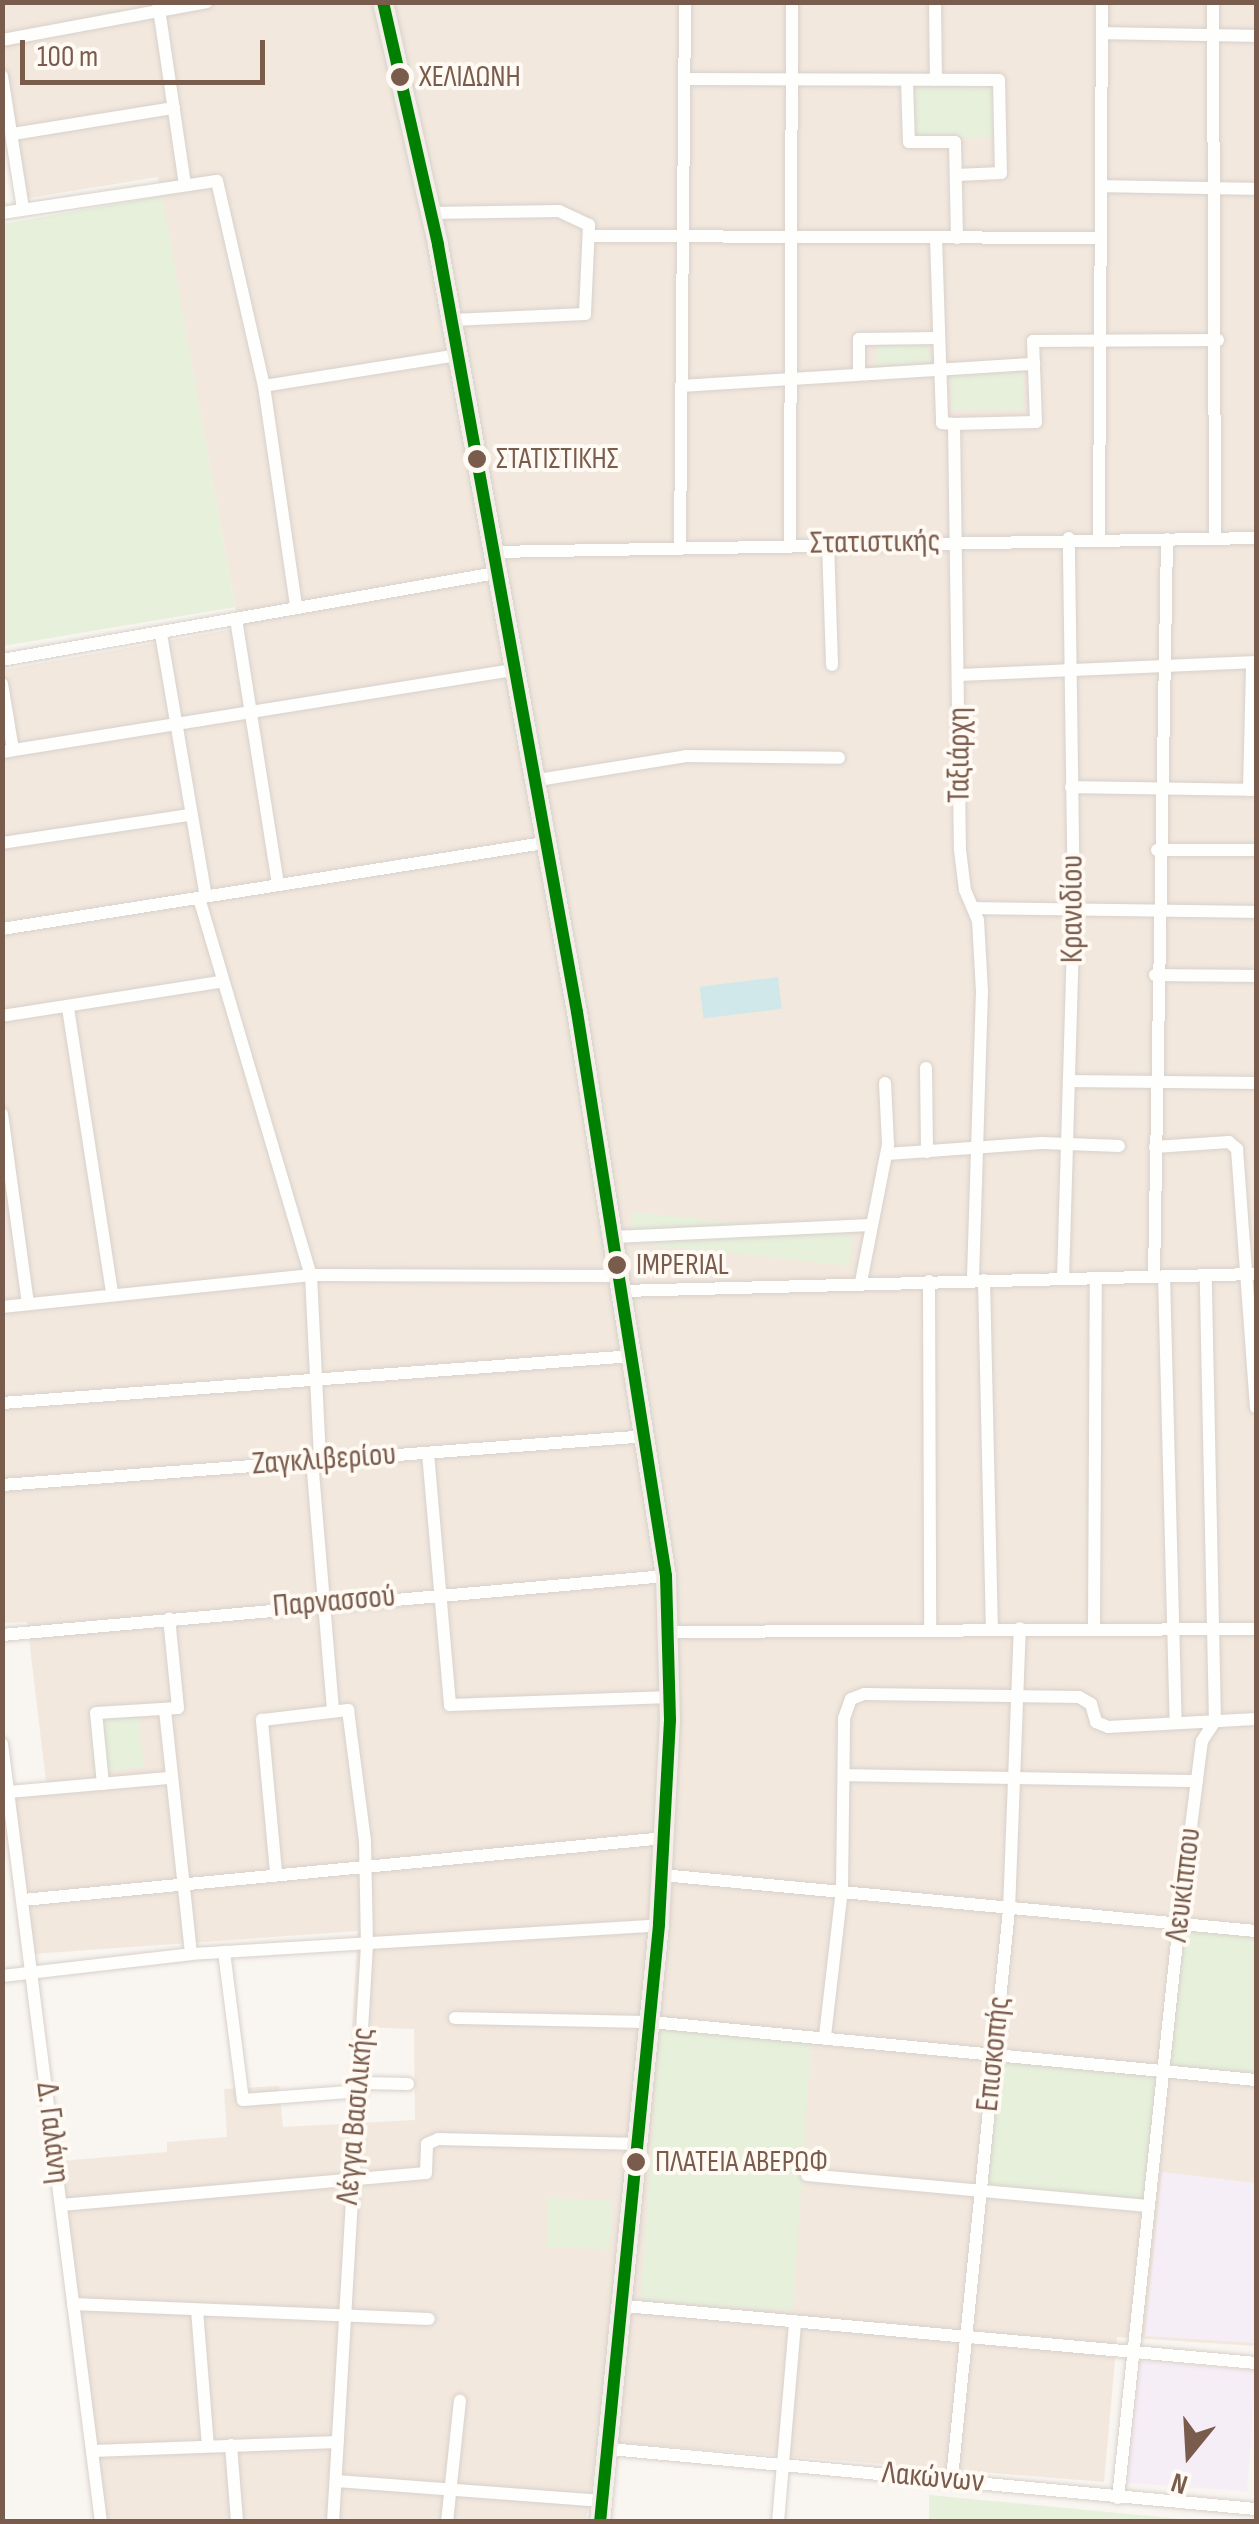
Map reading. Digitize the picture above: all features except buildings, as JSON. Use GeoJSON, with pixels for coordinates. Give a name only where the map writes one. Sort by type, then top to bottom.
{"type":"FeatureCollection","features":[{"type":"Feature","properties":{"kind":"main road"},"geometry":{"type":"LineString","coordinates":[[383,2],[452,320],[615,1237],[666,1576],[670,1696],[659,1924],[625,2306],[602,2511]]}},
{"type":"Feature","properties":{"kind":"street"},"geometry":{"type":"LineString","coordinates":[[2,40],[207,2]]}},
{"type":"Feature","properties":{"kind":"street"},"geometry":{"type":"LineString","coordinates":[[680,547],[684,2]]}},
{"type":"Feature","properties":{"kind":"street"},"geometry":{"type":"LineString","coordinates":[[790,545],[792,2]]}},
{"type":"Feature","properties":{"kind":"street"},"geometry":{"type":"LineString","coordinates":[[935,2],[936,80]]}},
{"type":"Feature","properties":{"kind":"street"},"geometry":{"type":"LineString","coordinates":[[1100,538],[1102,2]]}},
{"type":"Feature","properties":{"kind":"street"},"geometry":{"type":"LineString","coordinates":[[1212,2],[1218,340],[1216,539]]}},
{"type":"Feature","properties":{"kind":"street"},"geometry":{"type":"LineString","coordinates":[[159,8],[185,184]]}},
{"type":"Feature","properties":{"kind":"street"},"geometry":{"type":"LineString","coordinates":[[1102,34],[1256,36]]}},
{"type":"Feature","properties":{"kind":"street"},"geometry":{"type":"LineString","coordinates":[[2,76],[23,210]]}},
{"type":"Feature","properties":{"kind":"street"},"geometry":{"type":"LineString","coordinates":[[684,79],[1000,80],[1000,173],[956,175]]}},
{"type":"Feature","properties":{"kind":"street"},"geometry":{"type":"LineString","coordinates":[[907,80],[909,142],[956,142],[957,238]]}},
{"type":"Feature","properties":{"kind":"street"},"geometry":{"type":"LineString","coordinates":[[13,134],[174,108]]}},
{"type":"Feature","properties":{"kind":"street"},"geometry":{"type":"LineString","coordinates":[[2,212],[217,181],[264,386],[296,606]]}},
{"type":"Feature","properties":{"kind":"street"},"geometry":{"type":"LineString","coordinates":[[1101,186],[1256,189]]}},
{"type":"Feature","properties":{"kind":"street"},"geometry":{"type":"LineString","coordinates":[[430,213],[559,211],[578,215],[591,236],[585,314],[452,320]]}},
{"type":"Feature","properties":{"kind":"street"},"geometry":{"type":"LineString","coordinates":[[591,236],[1101,238]]}},
{"type":"Feature","properties":{"kind":"street","name":"Ταξιάρχη"},"geometry":{"type":"LineString","coordinates":[[936,238],[942,423],[954,424],[960,850],[973,908],[982,991],[978,1280],[992,1628]]}},
{"type":"Feature","properties":{"kind":"street"},"geometry":{"type":"LineString","coordinates":[[859,374],[859,339],[939,338]]}},
{"type":"Feature","properties":{"kind":"street"},"geometry":{"type":"LineString","coordinates":[[954,424],[1036,422],[1034,341],[1218,340]]}},
{"type":"Feature","properties":{"kind":"street"},"geometry":{"type":"LineString","coordinates":[[264,386],[458,355]]}},
{"type":"Feature","properties":{"kind":"street"},"geometry":{"type":"LineString","coordinates":[[681,386],[1034,364]]}},
{"type":"Feature","properties":{"kind":"street","name":"Κρανιδίου"},"geometry":{"type":"LineString","coordinates":[[1064,1279],[1074,912],[1069,538]]}},
{"type":"Feature","properties":{"kind":"street","name":"Στατιστικής"},"geometry":{"type":"LineString","coordinates":[[2,660],[162,634],[494,563],[680,547],[1256,538]]}},
{"type":"Feature","properties":{"kind":"street"},"geometry":{"type":"LineString","coordinates":[[1167,539],[1168,666],[1157,850],[1154,1147],[1176,1723]]}},
{"type":"Feature","properties":{"kind":"street"},"geometry":{"type":"LineString","coordinates":[[828,543],[832,665]]}},
{"type":"Feature","properties":{"kind":"street"},"geometry":{"type":"LineString","coordinates":[[236,618],[278,884]]}},
{"type":"Feature","properties":{"kind":"street"},"geometry":{"type":"LineString","coordinates":[[162,634],[202,897],[220,982],[311,1275],[319,1380],[316,1459],[333,1708],[262,1720],[276,1872]]}},
{"type":"Feature","properties":{"kind":"street"},"geometry":{"type":"LineString","coordinates":[[960,675],[1254,662],[1253,790],[1071,787]]}},
{"type":"Feature","properties":{"kind":"street"},"geometry":{"type":"LineString","coordinates":[[2,684],[8,751],[512,670]]}},
{"type":"Feature","properties":{"kind":"street"},"geometry":{"type":"LineString","coordinates":[[532,781],[686,756],[839,758]]}},
{"type":"Feature","properties":{"kind":"street"},"geometry":{"type":"LineString","coordinates":[[2,843],[190,815]]}},
{"type":"Feature","properties":{"kind":"street"},"geometry":{"type":"LineString","coordinates":[[2,929],[544,843]]}},
{"type":"Feature","properties":{"kind":"street"},"geometry":{"type":"LineString","coordinates":[[1157,850],[1256,850]]}},
{"type":"Feature","properties":{"kind":"street"},"geometry":{"type":"LineString","coordinates":[[973,908],[1256,912]]}},
{"type":"Feature","properties":{"kind":"street"},"geometry":{"type":"LineString","coordinates":[[1155,975],[1256,976]]}},
{"type":"Feature","properties":{"kind":"street"},"geometry":{"type":"LineString","coordinates":[[2,1016],[220,982]]}},
{"type":"Feature","properties":{"kind":"street"},"geometry":{"type":"LineString","coordinates":[[68,1008],[112,1292]]}},
{"type":"Feature","properties":{"kind":"street"},"geometry":{"type":"LineString","coordinates":[[926,1068],[927,1152]]}},
{"type":"Feature","properties":{"kind":"street"},"geometry":{"type":"LineString","coordinates":[[1071,1080],[1256,1084]]}},
{"type":"Feature","properties":{"kind":"street"},"geometry":{"type":"LineString","coordinates":[[861,1282],[887,1154],[885,1083]]}},
{"type":"Feature","properties":{"kind":"street"},"geometry":{"type":"LineString","coordinates":[[2,1114],[28,1304]]}},
{"type":"Feature","properties":{"kind":"street"},"geometry":{"type":"LineString","coordinates":[[887,1154],[1066,1144],[1119,1146]]}},
{"type":"Feature","properties":{"kind":"street"},"geometry":{"type":"LineString","coordinates":[[1154,1147],[1234,1144],[1252,1274],[1256,1408]]}},
{"type":"Feature","properties":{"kind":"street"},"geometry":{"type":"LineString","coordinates":[[615,1237],[870,1225]]}},
{"type":"Feature","properties":{"kind":"street"},"geometry":{"type":"LineString","coordinates":[[2,1306],[311,1275],[621,1283],[1252,1274]]}},
{"type":"Feature","properties":{"kind":"street","name":"Λευκίππου"},"geometry":{"type":"LineString","coordinates":[[1118,2498],[1179,1922],[1204,1732],[1216,1721],[1206,1276]]}},
{"type":"Feature","properties":{"kind":"street"},"geometry":{"type":"LineString","coordinates":[[1094,1627],[1096,1278]]}},
{"type":"Feature","properties":{"kind":"street"},"geometry":{"type":"LineString","coordinates":[[929,1281],[930,1628]]}},
{"type":"Feature","properties":{"kind":"street"},"geometry":{"type":"LineString","coordinates":[[2,1404],[633,1356]]}},
{"type":"Feature","properties":{"kind":"street","name":"Ζαγκλιβερίου"},"geometry":{"type":"LineString","coordinates":[[2,1486],[646,1436]]}},
{"type":"Feature","properties":{"kind":"street"},"geometry":{"type":"LineString","coordinates":[[428,1453],[450,1705],[670,1696]]}},
{"type":"Feature","properties":{"kind":"street","name":"Παρνασσού"},"geometry":{"type":"LineString","coordinates":[[2,1635],[440,1592],[666,1576]]}},
{"type":"Feature","properties":{"kind":"street"},"geometry":{"type":"LineString","coordinates":[[103,1784],[96,1713],[178,1708],[169,1618]]}},
{"type":"Feature","properties":{"kind":"street","name":"Επισκοπής"},"geometry":{"type":"LineString","coordinates":[[952,2478],[1009,1910],[1020,1628]]}},
{"type":"Feature","properties":{"kind":"street"},"geometry":{"type":"LineString","coordinates":[[669,1632],[1256,1629]]}},
{"type":"Feature","properties":{"kind":"street"},"geometry":{"type":"LineString","coordinates":[[824,2036],[842,1890],[844,1718],[851,1699],[1018,1694],[1084,1698],[1096,1722],[1108,1727],[1256,1719]]}},
{"type":"Feature","properties":{"kind":"street","name":"Λέγγα Βασιλικής"},"geometry":{"type":"LineString","coordinates":[[333,1708],[352,1712],[366,1863],[367,1946],[363,2087],[350,2180],[333,2522]]}},
{"type":"Feature","properties":{"kind":"street"},"geometry":{"type":"LineString","coordinates":[[165,1710],[168,1778],[191,1954]]}},
{"type":"Feature","properties":{"kind":"street","name":"Δ. Γαλάνη"},"geometry":{"type":"LineString","coordinates":[[2,1744],[10,1792],[8,1819],[23,1900],[100,2522]]}},
{"type":"Feature","properties":{"kind":"street"},"geometry":{"type":"LineString","coordinates":[[844,1775],[1197,1781]]}},
{"type":"Feature","properties":{"kind":"street"},"geometry":{"type":"LineString","coordinates":[[10,1792],[168,1778]]}},
{"type":"Feature","properties":{"kind":"street"},"geometry":{"type":"LineString","coordinates":[[23,1900],[366,1863],[664,1838]]}},
{"type":"Feature","properties":{"kind":"street"},"geometry":{"type":"LineString","coordinates":[[662,1875],[1256,1930]]}},
{"type":"Feature","properties":{"kind":"street"},"geometry":{"type":"LineString","coordinates":[[2,1976],[32,1969],[191,1954],[367,1946],[659,1924]]}},
{"type":"Feature","properties":{"kind":"street"},"geometry":{"type":"LineString","coordinates":[[224,1952],[244,2100],[408,2084]]}},
{"type":"Feature","properties":{"kind":"street"},"geometry":{"type":"LineString","coordinates":[[455,2018],[651,2022],[1256,2080]]}},
{"type":"Feature","properties":{"kind":"street"},"geometry":{"type":"LineString","coordinates":[[61,2206],[428,2172],[427,2144],[438,2139],[640,2144]]}},
{"type":"Feature","properties":{"kind":"street"},"geometry":{"type":"LineString","coordinates":[[807,2176],[1148,2206]]}},
{"type":"Feature","properties":{"kind":"street"},"geometry":{"type":"LineString","coordinates":[[74,2304],[342,2318],[428,2318]]}},
{"type":"Feature","properties":{"kind":"street"},"geometry":{"type":"LineString","coordinates":[[625,2306],[1256,2363]]}},
{"type":"Feature","properties":{"kind":"street"},"geometry":{"type":"LineString","coordinates":[[197,2310],[208,2446]]}},
{"type":"Feature","properties":{"kind":"street"},"geometry":{"type":"LineString","coordinates":[[778,2522],[795,2324]]}},
{"type":"Feature","properties":{"kind":"street"},"geometry":{"type":"LineString","coordinates":[[447,2522],[460,2401]]}},
{"type":"Feature","properties":{"kind":"street"},"geometry":{"type":"LineString","coordinates":[[92,2451],[338,2442]]}},
{"type":"Feature","properties":{"kind":"street"},"geometry":{"type":"LineString","coordinates":[[231,2445],[237,2522]]}},
{"type":"Feature","properties":{"kind":"street","name":"Λακώνων"},"geometry":{"type":"LineString","coordinates":[[610,2449],[1256,2509]]}},
{"type":"Feature","properties":{"kind":"street"},"geometry":{"type":"LineString","coordinates":[[336,2482],[450,2488],[602,2511]]}},
{"type":"Feature","properties":{"kind":"shaded area"},"geometry":{"type":"Polygon","coordinates":[[[3,3],[1256,3],[1256,2346],[1117,2337],[1104,2482],[598,2441],[586,2521],[96,2521],[49,2162],[167,2152],[167,2142],[227,2137],[224,2089],[279,2086],[283,2127],[415,2120],[414,2029],[352,2027],[358,1931],[32,1954],[11,1794],[47,1790],[27,1622],[3,1623],[3,670],[239,628],[158,177],[23,199],[3,72],[3,3]]]}},
{"type":"Feature","properties":{"kind":"shaded area"},"geometry":{"type":"Polygon","coordinates":[[[1162,2172],[1256,2183],[1256,2343],[1145,2336],[1162,2172]]]}},
{"type":"Feature","properties":{"kind":"shaded area"},"geometry":{"type":"Polygon","coordinates":[[[1135,2361],[1256,2369],[1247,2491],[1126,2483],[1135,2361]]]}},
{"type":"Feature","properties":{"kind":"green space"},"geometry":{"type":"Polygon","coordinates":[[[914,88],[997,88],[997,137],[914,137],[914,88]]]}},
{"type":"Feature","properties":{"kind":"green space"},"geometry":{"type":"Polygon","coordinates":[[[162,196],[235,607],[3,646],[3,224],[162,196]]]}},
{"type":"Feature","properties":{"kind":"green space"},"geometry":{"type":"Polygon","coordinates":[[[877,345],[927,346],[933,361],[876,366],[877,345]]]}},
{"type":"Feature","properties":{"kind":"green space"},"geometry":{"type":"Polygon","coordinates":[[[951,373],[1023,373],[1023,410],[951,410],[951,373]]]}},
{"type":"Feature","properties":{"kind":"green space"},"geometry":{"type":"Polygon","coordinates":[[[632,1212],[853,1235],[850,1266],[629,1243],[632,1212]]]}},
{"type":"Feature","properties":{"kind":"green space"},"geometry":{"type":"Polygon","coordinates":[[[138,1711],[144,1767],[94,1772],[88,1716],[138,1711]]]}},
{"type":"Feature","properties":{"kind":"green space"},"geometry":{"type":"Polygon","coordinates":[[[1179,1922],[1256,1931],[1256,2080],[1163,2071],[1179,1922]]]}},
{"type":"Feature","properties":{"kind":"green space"},"geometry":{"type":"Polygon","coordinates":[[[660,2027],[812,2038],[793,2311],[641,2300],[660,2027]]]}},
{"type":"Feature","properties":{"kind":"green space"},"geometry":{"type":"Polygon","coordinates":[[[994,2053],[1163,2071],[1148,2206],[979,2194],[994,2053]]]}},
{"type":"Feature","properties":{"kind":"green space"},"geometry":{"type":"Polygon","coordinates":[[[548,2198],[612,2200],[610,2249],[546,2247],[548,2198]]]}},
{"type":"Feature","properties":{"kind":"green space"},"geometry":{"type":"Polygon","coordinates":[[[929,2495],[1180,2519],[1180,2521],[929,2521],[929,2495]]]}},
{"type":"Feature","properties":{"kind":"water"},"geometry":{"type":"Polygon","coordinates":[[[778,977],[782,1009],[703,1018],[700,987],[778,977]]]}},
{"type":"Feature","properties":{"kind":"transit line"},"geometry":{"type":"LineString","coordinates":[[383,2],[438,245],[577,1012],[666,1576],[670,1720],[659,1925],[600,2522]]}},
{"type":"Feature","properties":{"kind":"place","name":"ΧΕΛΙΔΩΝΗ"},"geometry":{"type":"Point","coordinates":[400,77]}},
{"type":"Feature","properties":{"kind":"place","name":"ΣΤΑΤΙΣΤΙΚΗΣ"},"geometry":{"type":"Point","coordinates":[477,459]}},
{"type":"Feature","properties":{"kind":"place","name":"IMPERIAL"},"geometry":{"type":"Point","coordinates":[617,1265]}},
{"type":"Feature","properties":{"kind":"place","name":"ΠΛΑΤΕΙΑ ΑΒΕΡΩΦ"},"geometry":{"type":"Point","coordinates":[636,2162]}}]}
